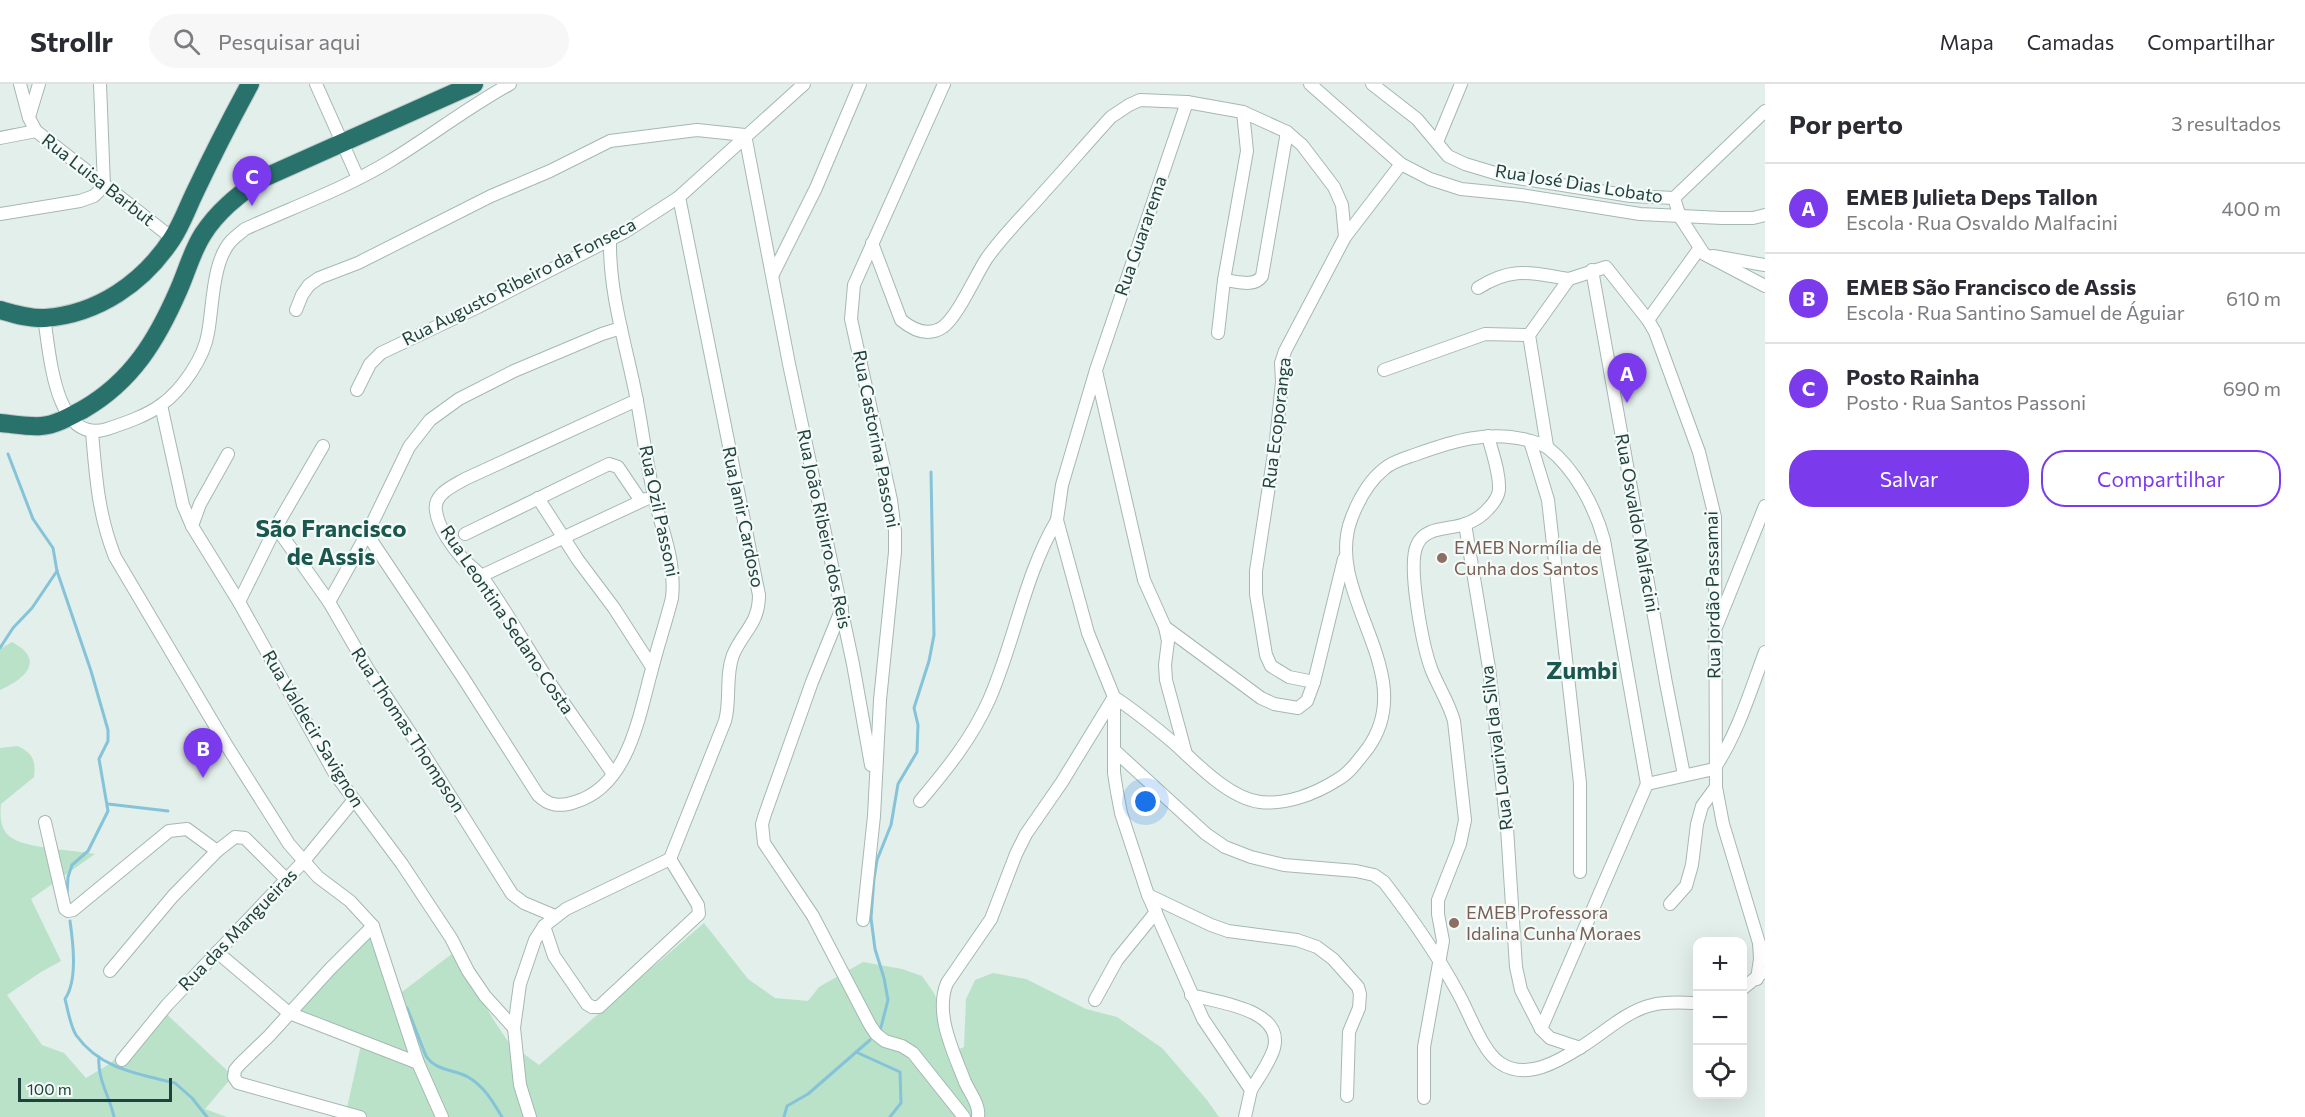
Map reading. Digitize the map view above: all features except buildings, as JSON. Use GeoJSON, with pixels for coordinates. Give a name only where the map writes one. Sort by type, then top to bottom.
{"type":"FeatureCollection","features":[{"type":"Feature","properties":{"kind":"highway"},"geometry":{"type":"LineString","coordinates":[[0,310],[22,316],[44,318],[82,311],[106,302],[130,286],[146,271],[172,238],[250,84]]}},
{"type":"Feature","properties":{"kind":"highway"},"geometry":{"type":"LineString","coordinates":[[0,423],[43,426],[68,418],[99,400],[127,377],[145,353],[178,291],[203,234],[233,199],[259,180],[474,84]]}},
{"type":"Feature","properties":{"kind":"street","name":"Rua Luisa Barbut"},"geometry":{"type":"LineString","coordinates":[[20,84],[29,118],[36,131],[172,238]]}},
{"type":"Feature","properties":{"kind":"street"},"geometry":{"type":"LineString","coordinates":[[29,118],[39,84]]}},
{"type":"Feature","properties":{"kind":"street"},"geometry":{"type":"LineString","coordinates":[[0,214],[80,201],[94,196],[105,186],[100,84]]}},
{"type":"Feature","properties":{"kind":"street"},"geometry":{"type":"LineString","coordinates":[[316,84],[358,178]]}},
{"type":"Feature","properties":{"kind":"street"},"geometry":{"type":"LineString","coordinates":[[44,318],[57,388],[68,418],[81,428],[92,432],[128,422],[161,405],[176,391],[203,351],[208,335],[218,269],[229,242],[245,229],[358,178],[390,161],[481,99],[510,84]]}},
{"type":"Feature","properties":{"kind":"street","name":"Rua Augusto Ribeiro da Fonseca"},"geometry":{"type":"LineString","coordinates":[[357,390],[370,364],[381,353],[610,240],[679,197],[804,84]]}},
{"type":"Feature","properties":{"kind":"street"},"geometry":{"type":"LineString","coordinates":[[773,274],[816,188],[860,84]]}},
{"type":"Feature","properties":{"kind":"street","name":"Rua Castorina Passoni"},"geometry":{"type":"LineString","coordinates":[[863,920],[874,816],[874,784],[895,531],[891,500],[851,319],[854,285],[944,84]]}},
{"type":"Feature","properties":{"kind":"street"},"geometry":{"type":"LineString","coordinates":[[1310,84],[1401,164],[1430,179],[1461,189],[1521,195],[1641,214],[1722,218],[1753,218],[1765,215]]}},
{"type":"Feature","properties":{"kind":"street","name":"Rua José Dias Lobato"},"geometry":{"type":"LineString","coordinates":[[1372,84],[1417,119],[1448,156],[1465,164],[1504,176],[1631,196],[1674,198]]}},
{"type":"Feature","properties":{"kind":"street"},"geometry":{"type":"LineString","coordinates":[[1437,142],[1461,84]]}},
{"type":"Feature","properties":{"kind":"street"},"geometry":{"type":"LineString","coordinates":[[872,243],[901,320],[910,328],[919,331],[932,332],[942,328],[953,316],[988,258],[1013,225],[1112,117],[1140,100],[1187,102],[1243,112],[1287,132],[1302,145],[1334,187],[1342,205],[1345,237]]}},
{"type":"Feature","properties":{"kind":"street","name":"Rua Guararema"},"geometry":{"type":"LineString","coordinates":[[1057,520],[1062,485],[1096,370],[1187,102]]}},
{"type":"Feature","properties":{"kind":"street"},"geometry":{"type":"LineString","coordinates":[[1765,111],[1674,198],[1680,216],[1702,252],[1765,286]]}},
{"type":"Feature","properties":{"kind":"street"},"geometry":{"type":"LineString","coordinates":[[1218,333],[1224,280],[1247,151],[1243,112]]}},
{"type":"Feature","properties":{"kind":"street"},"geometry":{"type":"LineString","coordinates":[[296,310],[309,285],[319,278],[358,262],[491,196],[550,171],[610,141],[697,130],[746,135]]}},
{"type":"Feature","properties":{"kind":"street"},"geometry":{"type":"LineString","coordinates":[[0,138],[36,131]]}},
{"type":"Feature","properties":{"kind":"street"},"geometry":{"type":"LineString","coordinates":[[1224,280],[1251,283],[1260,280],[1262,276],[1287,132]]}},
{"type":"Feature","properties":{"kind":"street","name":"Rua João Ribeiro dos Reis"},"geometry":{"type":"LineString","coordinates":[[746,135],[789,364],[842,608],[874,784]]}},
{"type":"Feature","properties":{"kind":"street","name":"Rua Ecoporanga"},"geometry":{"type":"LineString","coordinates":[[1314,682],[1288,677],[1271,666],[1266,655],[1259,618],[1256,571],[1276,440],[1282,358],[1345,237],[1401,164]]}},
{"type":"Feature","properties":{"kind":"street","name":"Rua Janir Cardoso"},"geometry":{"type":"LineString","coordinates":[[670,858],[725,722],[732,657],[756,618],[759,607],[758,583],[730,458],[679,197]]}},
{"type":"Feature","properties":{"kind":"street","name":"Rua Ozil Passoni"},"geometry":{"type":"LineString","coordinates":[[366,534],[462,676],[538,795],[546,802],[567,805],[585,800],[597,792],[625,758],[635,734],[672,598],[675,576],[654,495],[621,328],[610,258],[610,240]]}},
{"type":"Feature","properties":{"kind":"street"},"geometry":{"type":"LineString","coordinates":[[1702,252],[1765,265]]}},
{"type":"Feature","properties":{"kind":"street"},"geometry":{"type":"LineString","coordinates":[[1648,320],[1702,252]]}},
{"type":"Feature","properties":{"kind":"street","name":"Rua Jordão Passamai"},"geometry":{"type":"LineString","coordinates":[[1592,270],[1606,267],[1648,320],[1666,360],[1708,484],[1715,517],[1714,768],[1716,787],[1723,824],[1759,943],[1761,974]]}},
{"type":"Feature","properties":{"kind":"street"},"geometry":{"type":"LineString","coordinates":[[1547,447],[1529,335],[1551,300],[1569,279],[1592,270]]}},
{"type":"Feature","properties":{"kind":"street","name":"Rua Osvaldo Malfacini"},"geometry":{"type":"LineString","coordinates":[[1592,270],[1665,683],[1684,774]]}},
{"type":"Feature","properties":{"kind":"street"},"geometry":{"type":"LineString","coordinates":[[1478,288],[1508,273],[1569,279]]}},
{"type":"Feature","properties":{"kind":"street"},"geometry":{"type":"LineString","coordinates":[[329,602],[409,447],[430,420],[459,399],[514,371],[621,328]]}},
{"type":"Feature","properties":{"kind":"street"},"geometry":{"type":"LineString","coordinates":[[1384,370],[1485,334],[1529,335]]}},
{"type":"Feature","properties":{"kind":"street"},"geometry":{"type":"LineString","coordinates":[[1096,370],[1144,580],[1165,627],[1169,645],[1165,665],[1166,680],[1186,754]]}},
{"type":"Feature","properties":{"kind":"street","name":"Rua Leontina Sedano Costa"},"geometry":{"type":"LineString","coordinates":[[613,774],[550,683],[481,576],[461,556],[442,529],[436,512],[439,498],[446,490],[465,479],[637,400]]}},
{"type":"Feature","properties":{"kind":"street","name":"Rua Valdecir Savignon"},"geometry":{"type":"LineString","coordinates":[[161,405],[183,505],[192,526],[239,602],[330,766],[353,801],[402,864],[452,938],[468,971],[485,996],[514,1028]]}},
{"type":"Feature","properties":{"kind":"street"},"geometry":{"type":"LineString","coordinates":[[92,432],[97,494],[104,530],[115,557],[273,821],[303,862],[318,877],[350,901],[373,926],[418,1063],[442,1117]]}},
{"type":"Feature","properties":{"kind":"street"},"geometry":{"type":"LineString","coordinates":[[1165,627],[1261,698],[1288,708],[1304,706],[1314,682],[1345,555],[1348,531],[1366,488],[1386,467],[1451,441],[1506,435],[1547,447],[1581,487],[1599,520],[1647,784],[1540,1029],[1550,1038],[1580,1048]]}},
{"type":"Feature","properties":{"kind":"street"},"geometry":{"type":"LineString","coordinates":[[1424,1098],[1424,1047],[1443,941],[1438,900],[1461,844],[1465,819],[1454,721],[1450,707],[1431,668],[1424,643],[1418,612],[1413,558],[1422,536],[1432,530],[1465,524],[1481,516],[1493,504],[1499,492],[1488,436]]}},
{"type":"Feature","properties":{"kind":"street"},"geometry":{"type":"LineString","coordinates":[[1530,441],[1548,500],[1580,783],[1580,872]]}},
{"type":"Feature","properties":{"kind":"street"},"geometry":{"type":"LineString","coordinates":[[239,602],[276,527],[323,446]]}},
{"type":"Feature","properties":{"kind":"street"},"geometry":{"type":"LineString","coordinates":[[192,526],[200,504],[228,454]]}},
{"type":"Feature","properties":{"kind":"street"},"geometry":{"type":"LineString","coordinates":[[465,534],[609,464],[618,467],[641,501]]}},
{"type":"Feature","properties":{"kind":"street"},"geometry":{"type":"LineString","coordinates":[[481,576],[654,495]]}},
{"type":"Feature","properties":{"kind":"street"},"geometry":{"type":"LineString","coordinates":[[538,498],[652,667]]}},
{"type":"Feature","properties":{"kind":"street"},"geometry":{"type":"LineString","coordinates":[[1714,633],[1765,506]]}},
{"type":"Feature","properties":{"kind":"street"},"geometry":{"type":"LineString","coordinates":[[1057,520],[1088,633],[1114,697],[1114,773],[1121,813],[1148,895],[1203,1019],[1251,1090]]}},
{"type":"Feature","properties":{"kind":"street"},"geometry":{"type":"LineString","coordinates":[[920,801],[961,751],[977,725],[990,698],[1041,546],[1057,520]]}},
{"type":"Feature","properties":{"kind":"street","name":"Rua Lourival da Silva"},"geometry":{"type":"LineString","coordinates":[[1465,524],[1489,668],[1507,828],[1516,967],[1521,990],[1540,1029]]}},
{"type":"Feature","properties":{"kind":"street","name":"Rua Thomas Thompson"},"geometry":{"type":"LineString","coordinates":[[276,527],[329,602],[369,671],[512,894],[524,903],[555,916]]}},
{"type":"Feature","properties":{"kind":"street"},"geometry":{"type":"LineString","coordinates":[[1114,697],[1208,774],[1242,797],[1266,802],[1288,800],[1321,790],[1341,778],[1358,761],[1375,738],[1382,719],[1384,698],[1383,676],[1353,587],[1345,555]]}},
{"type":"Feature","properties":{"kind":"street"},"geometry":{"type":"LineString","coordinates":[[842,608],[812,682],[765,814],[761,834],[770,853],[813,916],[876,1034],[913,1053],[964,1117]]}},
{"type":"Feature","properties":{"kind":"street"},"geometry":{"type":"LineString","coordinates":[[1647,784],[1714,768],[1727,750],[1765,652]]}},
{"type":"Feature","properties":{"kind":"street"},"geometry":{"type":"LineString","coordinates":[[978,1117],[978,1109],[946,1027],[942,1002],[943,992],[991,919],[1026,834],[1062,782],[1114,697]]}},
{"type":"Feature","properties":{"kind":"street"},"geometry":{"type":"LineString","coordinates":[[1114,750],[1206,834],[1225,847],[1251,857],[1284,865],[1356,871],[1374,875],[1384,882],[1458,992],[1490,1052],[1500,1064],[1532,1069],[1549,1065],[1580,1048],[1634,1012],[1651,1005],[1670,1002],[1693,1003]]}},
{"type":"Feature","properties":{"kind":"street"},"geometry":{"type":"LineString","coordinates":[[1670,904],[1686,886],[1699,815],[1702,806],[1716,787]]}},
{"type":"Feature","properties":{"kind":"street","name":"Rua das Mangueiras"},"geometry":{"type":"LineString","coordinates":[[122,1060],[167,1005],[303,862],[353,801]]}},
{"type":"Feature","properties":{"kind":"street"},"geometry":{"type":"LineString","coordinates":[[45,822],[65,909],[70,912],[169,831],[187,829],[217,851]]}},
{"type":"Feature","properties":{"kind":"street"},"geometry":{"type":"LineString","coordinates":[[110,971],[173,896],[217,851],[235,837],[245,838],[286,879]]}},
{"type":"Feature","properties":{"kind":"street"},"geometry":{"type":"LineString","coordinates":[[530,1117],[520,1085],[514,1028],[524,967],[535,940],[544,926],[555,916],[670,858],[698,905],[699,914],[599,1007],[587,1004],[554,956],[544,926]]}},
{"type":"Feature","properties":{"kind":"street"},"geometry":{"type":"LineString","coordinates":[[1148,895],[1228,931],[1297,940],[1317,947],[1333,959],[1358,987],[1360,994],[1359,1008],[1351,1024],[1348,1037],[1347,1096]]}},
{"type":"Feature","properties":{"kind":"street"},"geometry":{"type":"LineString","coordinates":[[1095,1000],[1117,960],[1156,912]]}},
{"type":"Feature","properties":{"kind":"street"},"geometry":{"type":"LineString","coordinates":[[360,1117],[238,1083],[234,1077],[235,1070],[240,1064],[373,926]]}},
{"type":"Feature","properties":{"kind":"street"},"geometry":{"type":"LineString","coordinates":[[217,952],[289,1013],[418,1063]]}},
{"type":"Feature","properties":{"kind":"street"},"geometry":{"type":"LineString","coordinates":[[1747,986],[1761,974]]}},
{"type":"Feature","properties":{"kind":"street"},"geometry":{"type":"LineString","coordinates":[[1191,995],[1252,1012],[1262,1017],[1273,1032],[1274,1048],[1251,1090],[1245,1117]]}},
{"type":"Feature","properties":{"kind":"green space"},"geometry":{"type":"Polygon","coordinates":[[[12,642],[22,649],[30,662],[24,675],[0,690],[0,649],[12,642]]]}},
{"type":"Feature","properties":{"kind":"green space"},"geometry":{"type":"Polygon","coordinates":[[[18,746],[32,758],[34,777],[1,804],[1,818],[5,831],[12,838],[29,845],[95,854],[31,899],[61,961],[7,995],[42,1045],[64,1053],[86,1078],[111,1063],[161,1009],[233,1076],[205,1109],[227,1117],[0,1117],[0,748],[18,746]]]}},
{"type":"Feature","properties":{"kind":"green space"},"geometry":{"type":"Polygon","coordinates":[[[704,923],[748,979],[775,998],[808,1001],[819,987],[863,962],[902,969],[922,976],[934,993],[957,1050],[964,1047],[966,999],[975,980],[993,973],[1026,979],[1086,1009],[1117,1017],[1162,1048],[1219,1117],[345,1117],[362,1040],[296,1015],[372,934],[398,995],[453,953],[509,1043],[539,1065],[704,923]]]}},
{"type":"Feature","properties":{"kind":"waterway"},"geometry":{"type":"LineString","coordinates":[[8,454],[33,519],[53,548],[57,571],[91,671],[108,730],[108,741],[99,759],[108,811],[88,851],[72,865],[68,877],[67,894]]}},
{"type":"Feature","properties":{"kind":"waterway"},"geometry":{"type":"LineString","coordinates":[[880,1031],[888,1000],[875,949],[871,918],[874,879],[877,860],[891,825],[898,784],[917,752],[918,725],[914,708],[929,661],[934,635],[931,472]]}},
{"type":"Feature","properties":{"kind":"waterway"},"geometry":{"type":"LineString","coordinates":[[0,648],[13,628],[32,608],[57,571]]}},
{"type":"Feature","properties":{"kind":"waterway"},"geometry":{"type":"LineString","coordinates":[[108,804],[168,811]]}},
{"type":"Feature","properties":{"kind":"waterway"},"geometry":{"type":"LineString","coordinates":[[70,921],[73,972],[72,982],[65,999],[76,1035],[96,1056],[108,1063],[134,1073],[175,1083],[192,1098],[207,1117]]}},
{"type":"Feature","properties":{"kind":"waterway"},"geometry":{"type":"LineString","coordinates":[[407,1008],[430,1061],[474,1081],[488,1095],[502,1117]]}},
{"type":"Feature","properties":{"kind":"waterway"},"geometry":{"type":"LineString","coordinates":[[784,1117],[787,1106],[808,1094],[870,1040]]}},
{"type":"Feature","properties":{"kind":"waterway"},"geometry":{"type":"LineString","coordinates":[[856,1052],[900,1072],[901,1103],[890,1117]]}},
{"type":"Feature","properties":{"kind":"waterway"},"geometry":{"type":"LineString","coordinates":[[99,1057],[102,1080],[114,1117]]}},
{"type":"Feature","properties":{"kind":"place","name":"Posto Rainha"},"geometry":{"type":"Point","coordinates":[252,206]}},
{"type":"Feature","properties":{"kind":"place","name":"EMEB Julieta Deps Tallon"},"geometry":{"type":"Point","coordinates":[1627,403]}},
{"type":"Feature","properties":{"kind":"place","name":"EMEB Normília de Cunha dos Santos"},"geometry":{"type":"Point","coordinates":[1442,558]}},
{"type":"Feature","properties":{"kind":"place","name":"EMEB São Francisco de Assis"},"geometry":{"type":"Point","coordinates":[203,778]}},
{"type":"Feature","properties":{"kind":"place","name":"EMEB Professora Idalina Cunha Moraes"},"geometry":{"type":"Point","coordinates":[1454,923]}},
{"type":"Feature","properties":{"kind":"district","name":"São Francisco de Assis"},"geometry":{"type":"Point","coordinates":[331,543]}},
{"type":"Feature","properties":{"kind":"district","name":"Zumbi"},"geometry":{"type":"Point","coordinates":[1582,671]}}]}
